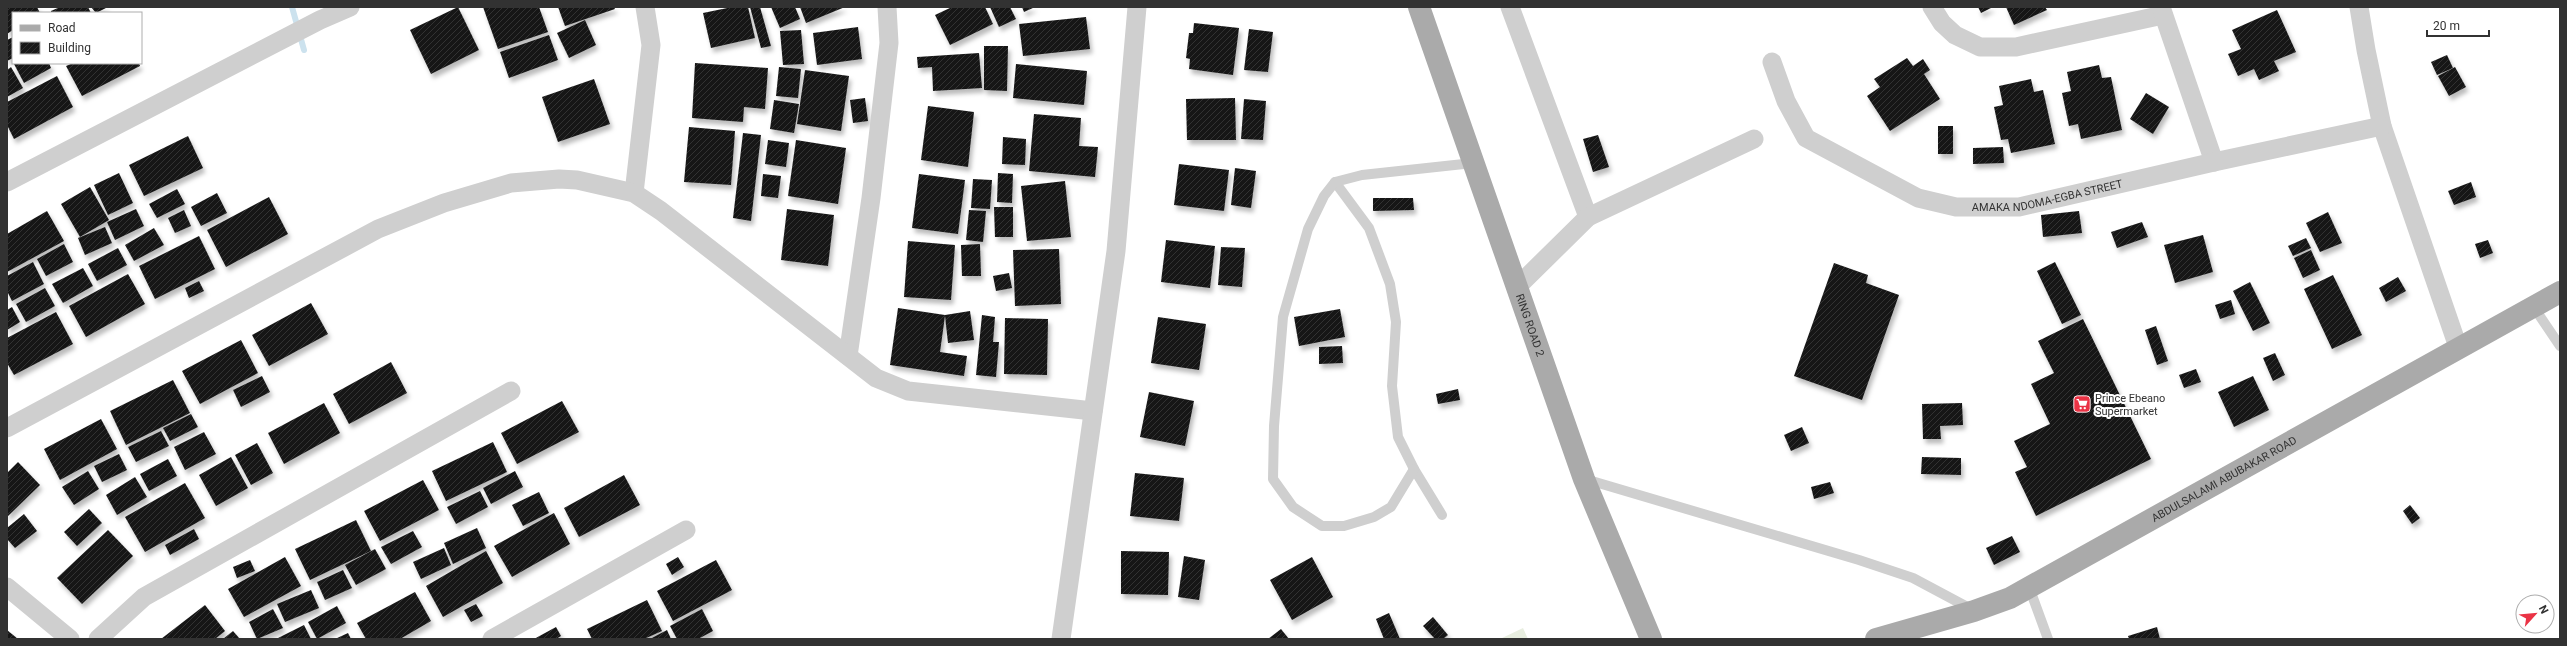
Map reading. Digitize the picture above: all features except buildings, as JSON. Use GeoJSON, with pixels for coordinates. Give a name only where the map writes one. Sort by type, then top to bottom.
{"type":"FeatureCollection","features":[{"type":"Feature","properties":{"kind":"main road","name":"RING ROAD 2"},"geometry":{"type":"LineString","coordinates":[[1419,7],[1473,163],[1518,286],[1584,479],[1652,639]]}},
{"type":"Feature","properties":{"kind":"main road","name":"ABDULSALAMI ABUBAKAR ROAD"},"geometry":{"type":"LineString","coordinates":[[1876,639],[1974,611],[2010,598],[2242,470],[2458,347],[2560,292]]}},
{"type":"Feature","properties":{"kind":"street"},"geometry":{"type":"LineString","coordinates":[[7,182],[320,20],[350,7]]}},
{"type":"Feature","properties":{"kind":"street"},"geometry":{"type":"LineString","coordinates":[[634,193],[651,45],[645,7]]}},
{"type":"Feature","properties":{"kind":"street"},"geometry":{"type":"LineString","coordinates":[[848,356],[872,190],[889,42],[887,7]]}},
{"type":"Feature","properties":{"kind":"street"},"geometry":{"type":"LineString","coordinates":[[1061,639],[1116,250],[1137,7]]}},
{"type":"Feature","properties":{"kind":"street"},"geometry":{"type":"LineString","coordinates":[[1510,7],[1588,217]]}},
{"type":"Feature","properties":{"kind":"street"},"geometry":{"type":"LineString","coordinates":[[1932,7],[1942,23],[1955,35],[1980,47],[2016,47],[2162,11],[2214,162]]}},
{"type":"Feature","properties":{"kind":"street"},"geometry":{"type":"LineString","coordinates":[[2359,7],[2366,50],[2382,126],[2458,347]]}},
{"type":"Feature","properties":{"kind":"street","name":"AMAKA NDOMA-EGBA STREET"},"geometry":{"type":"LineString","coordinates":[[1772,62],[1786,101],[1806,138],[1918,198],[1956,207],[2019,207],[2214,162],[2382,126]]}},
{"type":"Feature","properties":{"kind":"street"},"geometry":{"type":"LineString","coordinates":[[1518,286],[1588,217],[1754,140]]}},
{"type":"Feature","properties":{"kind":"street"},"geometry":{"type":"LineString","coordinates":[[7,428],[378,229],[444,203],[511,183],[559,179],[577,180],[634,193],[661,211],[876,378],[908,391],[1093,411]]}},
{"type":"Feature","properties":{"kind":"street"},"geometry":{"type":"LineString","coordinates":[[98,639],[144,597],[511,391]]}},
{"type":"Feature","properties":{"kind":"street"},"geometry":{"type":"LineString","coordinates":[[492,639],[686,530]]}},
{"type":"Feature","properties":{"kind":"street"},"geometry":{"type":"LineString","coordinates":[[7,588],[70,639]]}},
{"type":"Feature","properties":{"kind":"lane"},"geometry":{"type":"LineString","coordinates":[[1414,469],[1391,507],[1374,517],[1344,526],[1322,526],[1293,507],[1273,479],[1274,426],[1283,317],[1308,230],[1324,196],[1335,182],[1362,175],[1473,163]]}},
{"type":"Feature","properties":{"kind":"lane"},"geometry":{"type":"LineString","coordinates":[[1335,182],[1368,228],[1390,284],[1396,322],[1392,386],[1398,437],[1414,469],[1442,515]]}},
{"type":"Feature","properties":{"kind":"lane"},"geometry":{"type":"LineString","coordinates":[[2533,306],[2560,346]]}},
{"type":"Feature","properties":{"kind":"lane"},"geometry":{"type":"LineString","coordinates":[[1584,479],[1859,560],[1913,578],[1974,611]]}},
{"type":"Feature","properties":{"kind":"lane"},"geometry":{"type":"LineString","coordinates":[[2029,587],[2048,639]]}},
{"type":"Feature","properties":{"kind":"shaded area"},"geometry":{"type":"Polygon","coordinates":[[[1523,628],[1528,639],[1500,639],[1523,628]]]}},
{"type":"Feature","properties":{"kind":"waterway"},"geometry":{"type":"LineString","coordinates":[[292,7],[304,50]]}},
{"type":"Feature","properties":{"kind":"place","name":"Prince Ebeano Supermarket"},"geometry":{"type":"Point","coordinates":[2082,404]}}]}
